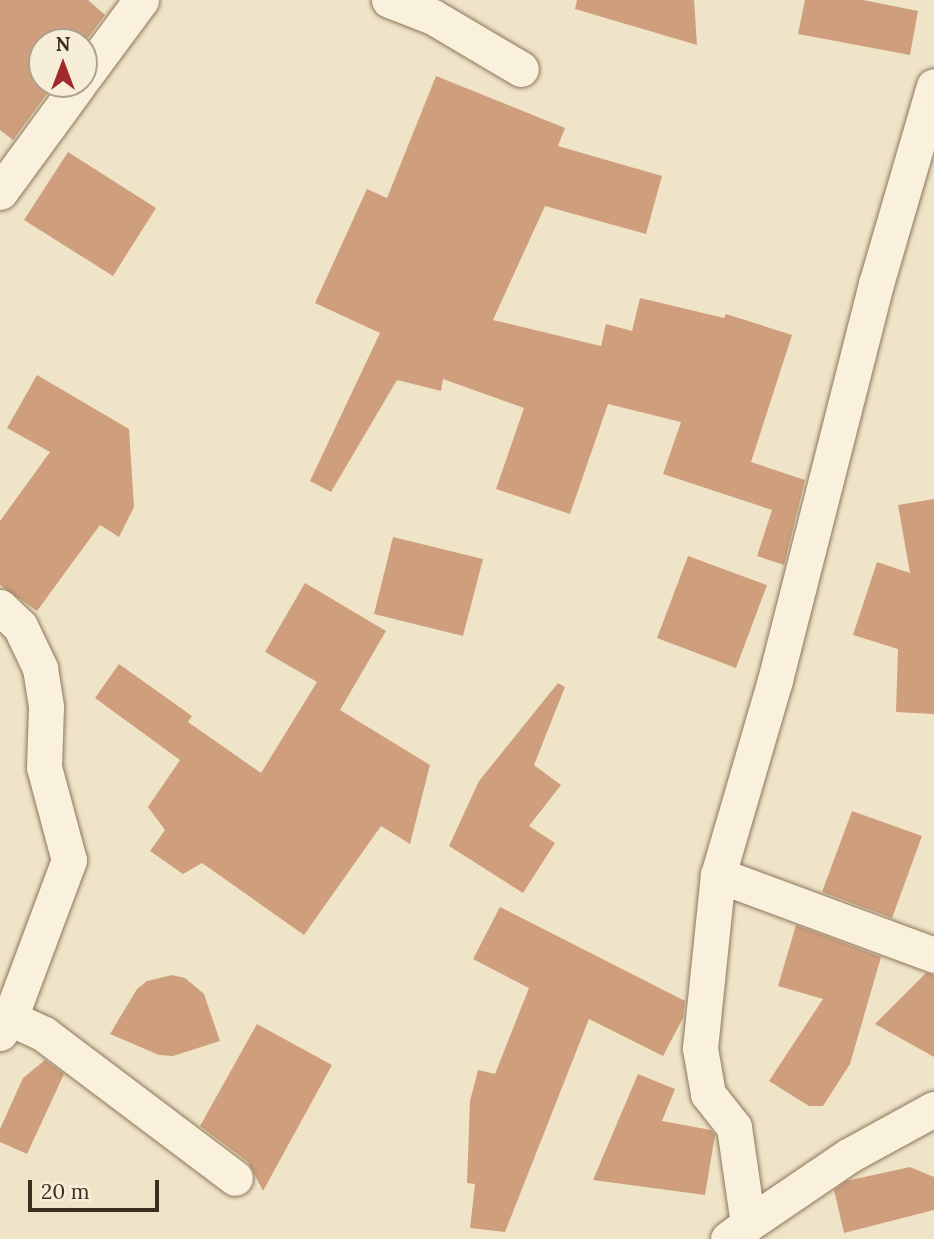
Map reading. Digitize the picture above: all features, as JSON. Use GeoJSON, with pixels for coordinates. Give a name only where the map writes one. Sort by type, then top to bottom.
{"type":"FeatureCollection","features":[{"type":"Feature","properties":{"kind":"street"},"geometry":{"type":"LineString","coordinates":[[98,59],[141,0]]}},
{"type":"Feature","properties":{"kind":"street"},"geometry":{"type":"LineString","coordinates":[[389,0],[433,17],[521,69]]}},
{"type":"Feature","properties":{"kind":"street"},"geometry":{"type":"LineString","coordinates":[[738,1231],[734,1127],[708,1094],[700,1048],[718,875],[934,86]]}},
{"type":"Feature","properties":{"kind":"street"},"geometry":{"type":"LineString","coordinates":[[0,192],[69,98]]}},
{"type":"Feature","properties":{"kind":"street"},"geometry":{"type":"LineString","coordinates":[[0,607],[20,626],[40,668],[46,707],[44,767],[69,860],[5,1026],[44,1034],[111,1081],[235,1178]]}},
{"type":"Feature","properties":{"kind":"street"},"geometry":{"type":"LineString","coordinates":[[718,875],[934,955]]}},
{"type":"Feature","properties":{"kind":"street"},"geometry":{"type":"LineString","coordinates":[[738,1231],[848,1156],[934,1109]]}},
{"type":"Feature","properties":{"kind":"building"},"geometry":{"type":"Polygon","coordinates":[[[0,0],[88,0],[105,15],[95,28],[28,28],[28,98],[44,98],[13,140],[0,130],[0,0]]]}},
{"type":"Feature","properties":{"kind":"building"},"geometry":{"type":"Polygon","coordinates":[[[577,0],[694,0],[697,45],[575,9],[577,0]]]}},
{"type":"Feature","properties":{"kind":"building"},"geometry":{"type":"Polygon","coordinates":[[[805,0],[863,0],[918,11],[910,55],[798,34],[805,0]]]}},
{"type":"Feature","properties":{"kind":"building"},"geometry":{"type":"Polygon","coordinates":[[[436,76],[565,128],[558,146],[662,176],[646,234],[545,206],[493,320],[601,346],[606,324],[632,331],[640,298],[724,318],[726,314],[792,335],[751,462],[805,480],[784,565],[757,556],[772,510],[663,474],[681,422],[608,404],[570,514],[496,489],[524,408],[443,379],[441,391],[397,380],[331,492],[310,481],[380,333],[315,303],[367,189],[387,198],[436,76]]]}},
{"type":"Feature","properties":{"kind":"building"},"geometry":{"type":"Polygon","coordinates":[[[68,152],[156,208],[113,276],[24,220],[68,152]]]}},
{"type":"Feature","properties":{"kind":"building"},"geometry":{"type":"Polygon","coordinates":[[[37,375],[129,429],[134,507],[119,537],[100,525],[37,611],[0,585],[0,521],[50,452],[7,428],[37,375]]]}},
{"type":"Feature","properties":{"kind":"building"},"geometry":{"type":"Polygon","coordinates":[[[934,499],[934,714],[896,712],[898,649],[853,635],[877,562],[910,573],[898,505],[934,499]]]}},
{"type":"Feature","properties":{"kind":"building"},"geometry":{"type":"Polygon","coordinates":[[[393,537],[483,559],[463,636],[374,614],[393,537]]]}},
{"type":"Feature","properties":{"kind":"building"},"geometry":{"type":"Polygon","coordinates":[[[688,556],[767,585],[736,668],[657,638],[688,556]]]}},
{"type":"Feature","properties":{"kind":"building"},"geometry":{"type":"Polygon","coordinates":[[[305,583],[386,631],[340,710],[430,765],[410,844],[381,826],[304,935],[202,863],[183,874],[150,851],[165,830],[148,807],[180,760],[95,698],[119,664],[192,716],[188,722],[261,773],[317,682],[265,652],[305,583]]]}},
{"type":"Feature","properties":{"kind":"building"},"geometry":{"type":"Polygon","coordinates":[[[558,683],[565,687],[534,765],[561,785],[529,826],[555,843],[523,893],[449,846],[479,781],[558,683]]]}},
{"type":"Feature","properties":{"kind":"building"},"geometry":{"type":"Polygon","coordinates":[[[852,811],[922,836],[892,918],[822,892],[852,811]]]}},
{"type":"Feature","properties":{"kind":"building"},"geometry":{"type":"Polygon","coordinates":[[[500,907],[685,1001],[683,1018],[663,1056],[589,1019],[505,1232],[470,1228],[475,1184],[467,1183],[470,1101],[478,1070],[495,1074],[529,988],[473,959],[500,907]]]}},
{"type":"Feature","properties":{"kind":"building"},"geometry":{"type":"Polygon","coordinates":[[[796,925],[881,957],[850,1064],[823,1106],[809,1106],[769,1081],[823,999],[778,986],[796,925]]]}},
{"type":"Feature","properties":{"kind":"building"},"geometry":{"type":"Polygon","coordinates":[[[926,973],[934,975],[934,1057],[875,1024],[926,973]]]}},
{"type":"Feature","properties":{"kind":"building"},"geometry":{"type":"Polygon","coordinates":[[[172,975],[185,978],[204,994],[220,1041],[173,1056],[159,1055],[110,1034],[137,989],[147,981],[172,975]]]}},
{"type":"Feature","properties":{"kind":"building"},"geometry":{"type":"Polygon","coordinates":[[[257,1024],[332,1065],[263,1191],[248,1162],[200,1126],[257,1024]]]}},
{"type":"Feature","properties":{"kind":"building"},"geometry":{"type":"Polygon","coordinates":[[[45,1060],[64,1074],[27,1154],[0,1142],[0,1129],[23,1078],[45,1060]]]}},
{"type":"Feature","properties":{"kind":"building"},"geometry":{"type":"Polygon","coordinates":[[[638,1074],[675,1089],[662,1121],[711,1130],[715,1135],[705,1195],[593,1180],[638,1074]]]}},
{"type":"Feature","properties":{"kind":"building"},"geometry":{"type":"Polygon","coordinates":[[[910,1167],[934,1177],[934,1210],[844,1233],[834,1190],[846,1181],[910,1167]]]}}]}
